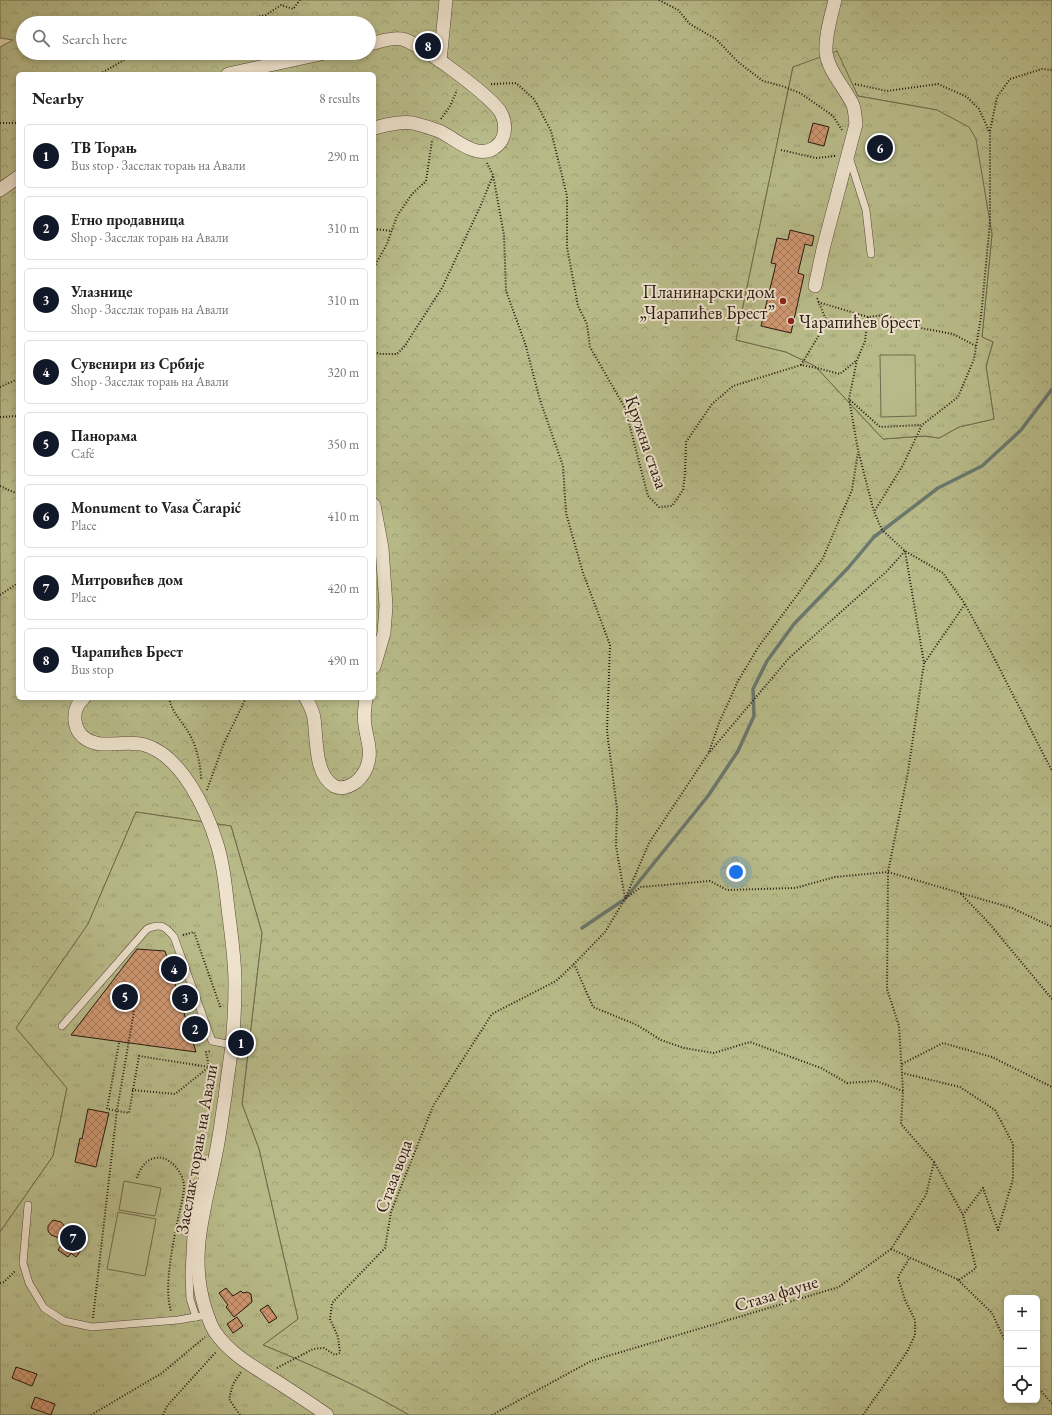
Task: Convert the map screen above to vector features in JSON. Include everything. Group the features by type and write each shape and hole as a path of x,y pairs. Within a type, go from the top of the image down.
{"street":[{"path":"440,61 446,0"},
{"path":"815,286 823,249 856,124 853,105 829,64 826,52 827,37 835,0"},
{"path":"376,43 402,39 440,61 456,72 498,108 501,113 504,130 503,139 500,144 488,151 481,152 439,131 412,123 397,123 376,128"},
{"path":"237,72 293,60"},
{"path":"0,190 16,178"},
{"path":"376,516 382,548 386,606 384,633 376,660"},
{"name":"Заселак торањ на Авали","path":"81,700 74,714 74,722 83,738 95,744 103,745 136,742 158,750 177,766 202,805 218,845 225,877 235,982 232,1045 217,1152 200,1224 198,1275 202,1296 202,1316 224,1344 247,1363 327,1415"},
{"path":"307,700 314,715 320,767 323,775 333,785 339,788 349,787 354,784 367,768 369,743 364,724 366,700"}],"lane":[{"path":"848,154 866,210 871,254"},
{"path":"62,1026 147,928 156,925 166,928 174,937 212,1041 232,1045"},
{"path":"28,1205 23,1263 30,1283 44,1308 64,1321 92,1327 178,1320 202,1316 190,1299 189,1274 191,1235 205,1163"}],"path":[{"path":"261,16 266,15 281,5 293,9 300,0"},
{"path":"659,0 678,10 690,24 716,39 738,62 763,81 800,93 833,116 844,134"},
{"path":"103,72 124,60"},
{"path":"874,512 903,465 922,425 958,397 974,359 981,316 990,222 990,133 996,97 1010,79 1042,69 1052,70"},
{"path":"376,264 388,244 397,216 412,194 426,181 434,130 450,106 457,91 456,72"},
{"path":"850,80 856,85 887,91 938,84 967,97 979,109 990,133"},
{"name":"Кружна стаза","path":"472,85 516,84 534,98 552,131 567,196 567,247 578,306 587,324 590,347 625,408 648,496 659,507 672,506 683,490 686,442 712,404 733,386 801,365"},
{"path":"0,123 16,123"},
{"path":"782,150 816,158 848,154"},
{"path":"376,353 397,354 404,347 442,288 480,207 493,175 504,235 506,291 525,343 540,400 563,466 566,513 583,573 610,645 607,730 617,809 616,846 625,899"},
{"path":"376,229 392,231"},
{"path":"857,360 840,374 801,365 827,322 818,302 868,317 884,315 915,327 952,334 976,346"},
{"path":"868,317 865,341 857,360 850,399 858,450 874,512 882,530 905,551 944,573 965,604 992,652 1052,771"},
{"path":"0,387 16,380"},
{"path":"850,399 880,427 922,425"},
{"path":"0,417 16,416"},
{"path":"708,754 719,723 738,681 759,646 823,558 852,490 858,450"},
{"path":"0,486 16,493"},
{"path":"903,1091 876,1081 848,1083 821,1068 750,1042 714,1053 684,1048 661,1040 637,1025 594,1007 574,964 605,932 625,899 649,843 708,754 789,658 887,572 905,551"},
{"path":"905,551 924,663 908,772 888,872 887,989 899,1026 903,1091 901,1124 934,1162 963,1215 976,1268 958,1280"},
{"path":"0,594 16,584"},
{"path":"924,663 965,604"},
{"path":"169,700 171,708 192,739 201,769 201,783"},
{"path":"202,805 224,743 245,700"},
{"path":"625,899 641,887 710,881 727,890 794,888 835,876 888,872 1012,908 1052,927"},
{"path":"961,893 988,922 1052,999"},
{"path":"174,937 194,932 222,1013"},
{"name":"Стаза вода","path":"264,1373 313,1349 324,1348 335,1356 340,1353 338,1337 330,1319 332,1303 385,1248 391,1212 433,1106 492,1014 556,982 574,964"},
{"path":"92,1327 117,1110 134,1011"},
{"path":"119,1043 107,1109 129,1113 139,1056 210,1067"},
{"path":"902,1064 943,1044 992,1057 1052,1087"},
{"path":"210,1067 206,1052 212,1050"},
{"path":"132,1090 175,1094 210,1067"},
{"path":"902,1073 960,1087 995,1110 1013,1144 1013,1179 998,1230 983,1188 963,1215"},
{"path":"137,1178 141,1169 147,1162 155,1158 165,1159 175,1165 182,1176 184,1187 174,1238 168,1286 170,1310 178,1320"},
{"name":"Стаза фауне","path":"492,1415 591,1361 839,1287 891,1250 926,1195 934,1162"},
{"path":"891,1250 958,1280 992,1313 1004,1339"},
{"path":"863,1415 907,1352 915,1335 915,1320 905,1300 898,1277 909,1259 958,1280"},
{"path":"0,1283 4,1282 23,1263"},
{"path":"90,1415 162,1373 213,1329"},
{"path":"163,1415 167,1406 224,1344"},
{"path":"240,1415 229,1399 233,1384 247,1363"},
{"path":"1040,1390 1052,1404"}],"green space":[{"path":"0,0 1052,0 1052,1415 409,1415 374,1395 337,1377 263,1345 298,1319 259,1149 242,1104 262,933 231,826 136,812 88,924 16,1028 67,1088 53,1156 0,1232 0,47 13,40 0,38","holes":["793,67 858,96 937,110 992,234 982,337 993,342 986,366 994,419 959,427 939,438 924,436 883,439 815,366 786,352 736,340"]},
{"path":"837,51 858,96 937,110 969,127 976,139 992,234 982,337 993,342 986,366 994,419 959,427 939,438 924,436 883,439 815,366 786,352 736,340 793,67"},
{"path":"880,355 915,355 916,416 881,417"},
{"path":"136,812 231,826 262,933 242,1104 259,1149 298,1319 263,1345 337,1377 374,1395 409,1415 0,1415 0,1232 53,1156 67,1088 16,1028 88,924"},
{"path":"124,1181 161,1188 155,1216 119,1210"},
{"path":"118,1212 156,1219 145,1276 107,1269"}],"building":[{"path":"813,123 829,127 824,146 808,142"},
{"name":"Планинарски дом „Чарапићев Брест”","path":"790,230 814,236 812,246 805,244 798,273 804,275 791,333 761,326 776,264 771,263 777,238 788,240"},
{"path":"137,949 165,951 196,1052 71,1035"},
{"path":"88,1109 109,1113 96,1167 75,1162 80,1138 82,1139"},
{"path":"53,1220 61,1222 71,1233 75,1226 86,1234 81,1240 86,1243 76,1257 71,1253 68,1257 58,1250 65,1240 51,1235 48,1231 48,1226"},
{"path":"226,1288 233,1296 241,1291 243,1293 247,1292 251,1294 252,1302 234,1317 226,1307 228,1305 219,1293"},
{"path":"268,1305 277,1318 269,1323 260,1310"},
{"path":"237,1317 243,1326 233,1333 227,1324"},
{"path":"16,1367 37,1374 32,1386 12,1378"},
{"path":"35,1397 55,1404 51,1415 31,1408"}],"waterway":[{"path":"582,928 625,899 708,796 738,751 754,716 753,689 767,661 794,624 848,568 874,537 938,488 982,466 1021,430 1052,389"}],"place":[{"name":"Чарапићев Брест","path":"428,46"},
{"name":"Monument to Vasa Čarapić","path":"880,148"},
{"name":"Планинарски дом „Чарапићев Брест”","path":"783,301"},
{"name":"Чарапићев брест","path":"791,321"},
{"name":"Сувенири из Србије","path":"174,969"},
{"name":"Панорама","path":"125,997"},
{"name":"Улазнице","path":"185,998"},
{"name":"Етно продавница","path":"195,1029"},
{"name":"ТВ Торањ","path":"241,1043"},
{"name":"Митровићев дом","path":"73,1238"}]}
